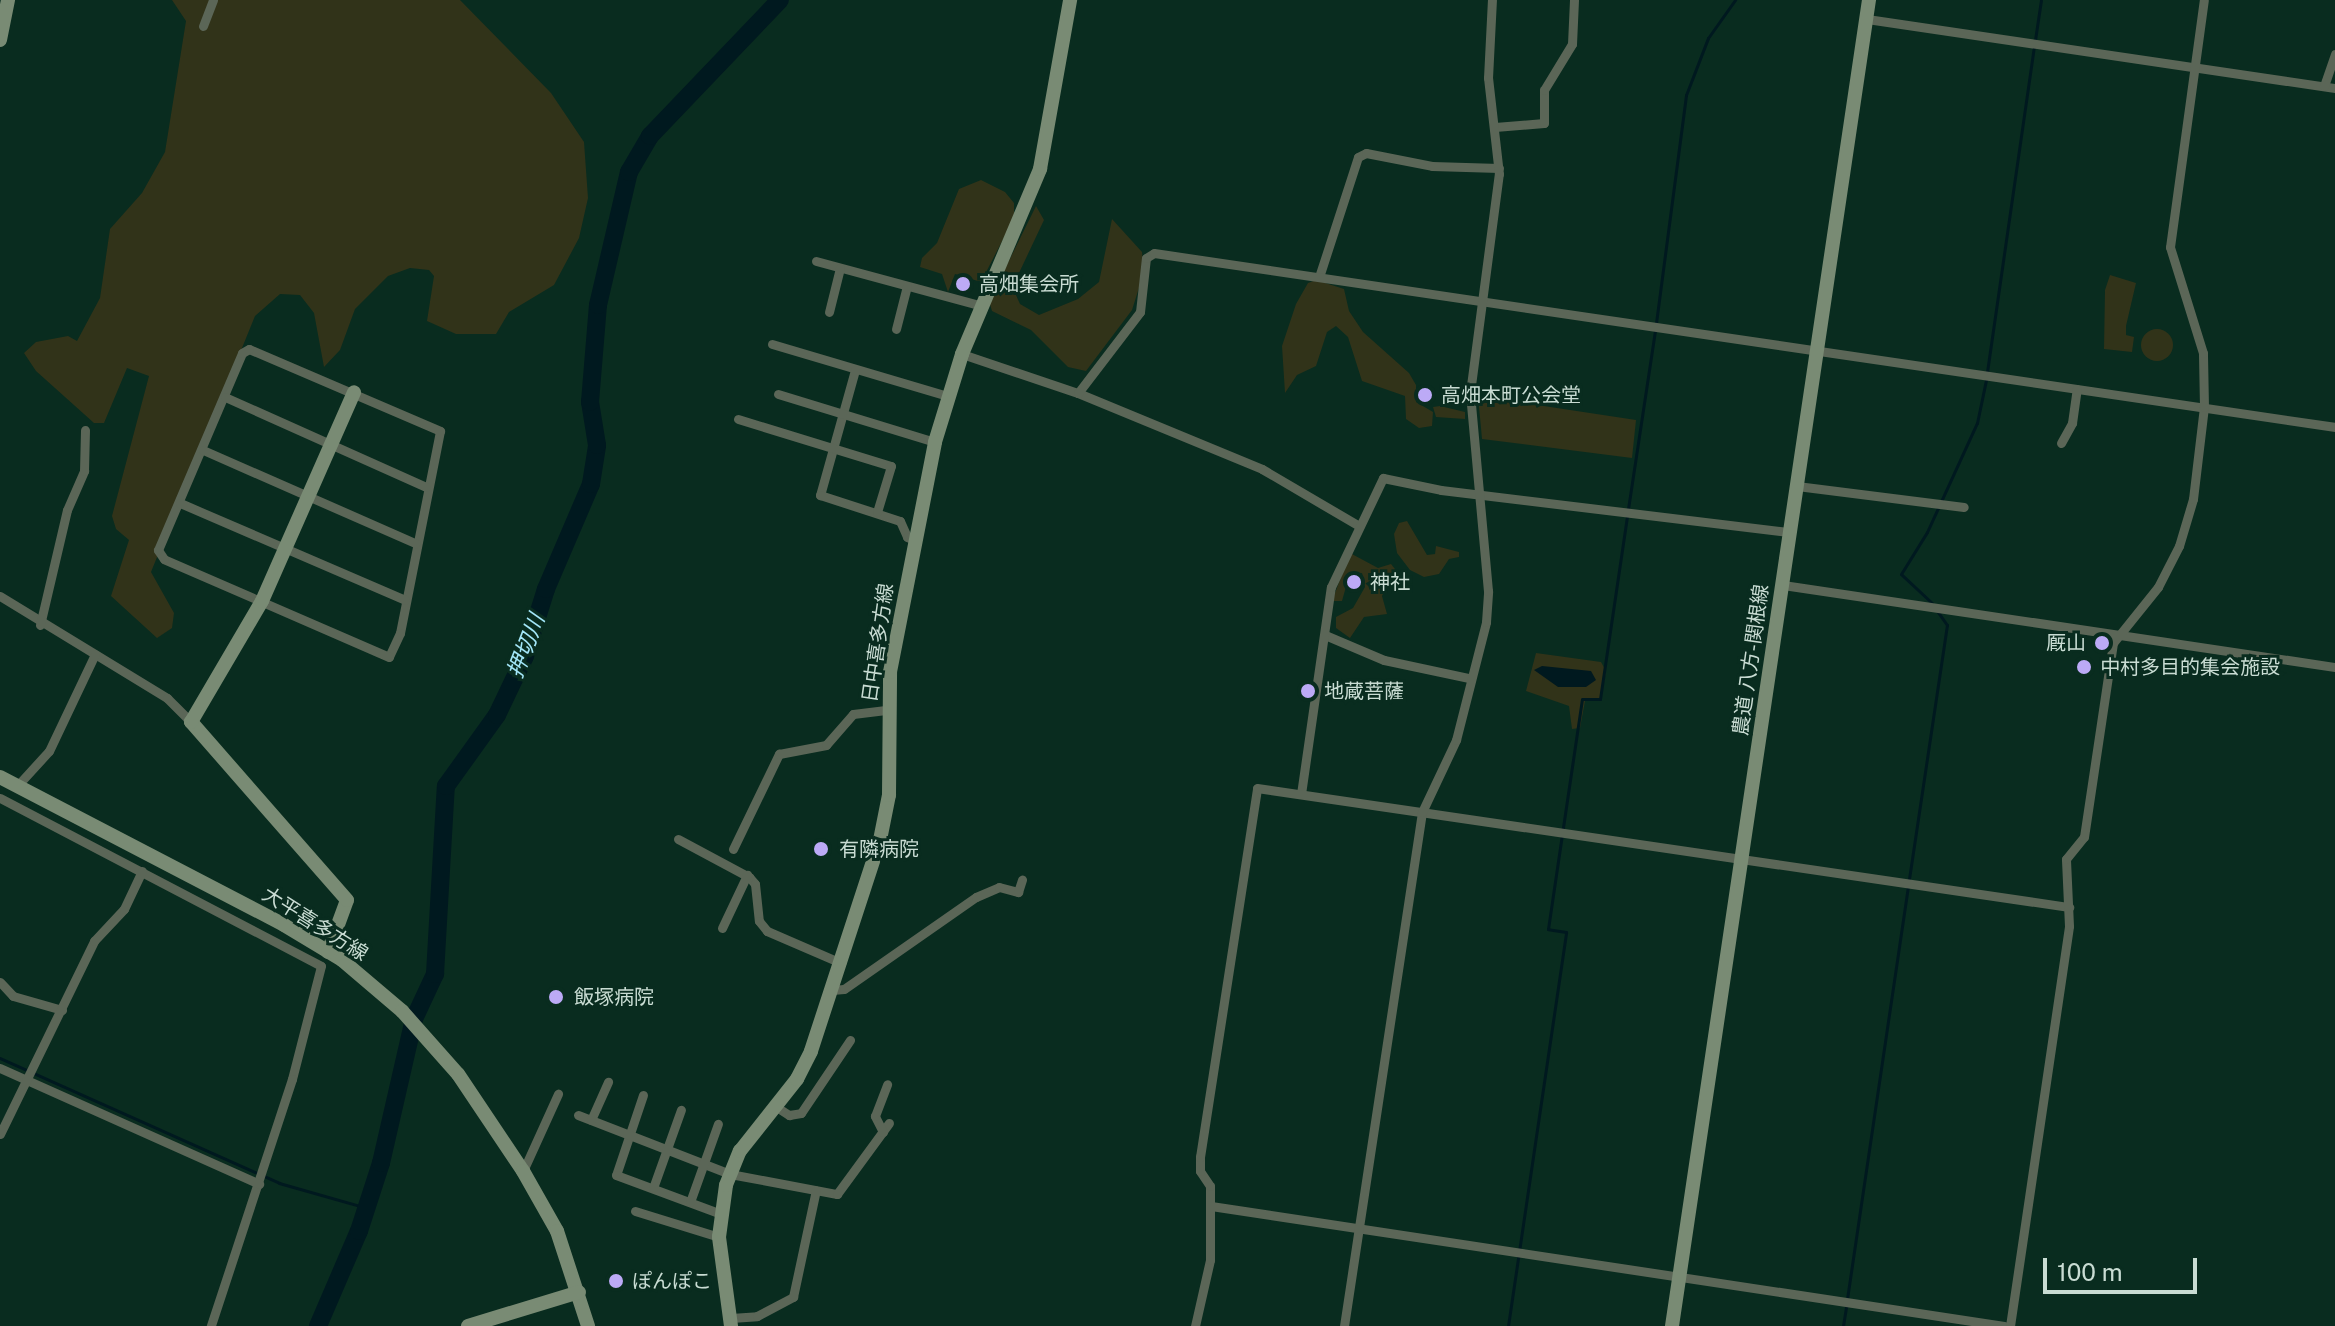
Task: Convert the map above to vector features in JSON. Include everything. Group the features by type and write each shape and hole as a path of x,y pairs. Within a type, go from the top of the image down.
{"main road":[{"path":"0,40 8,0"},
{"name":"日中喜多方線","path":"731,1322 719,1237 719,1213 740,1151 806,1060 841,963 885,822 888,710 915,540 935,442 962,354 1030,199 1046,148 1070,0"},
{"name":"農道 八方-関根線","path":"1672,1326 1869,0"},
{"path":"328,952 347,900 191,722 262,601 354,392"},
{"name":"大平喜多方線","path":"0,777 243,902 342,960 402,1011 458,1074 523,1171 557,1231 588,1326"},
{"path":"468,1326 579,1292"}],"street":[{"path":"203,26 213,0"},
{"path":"1344,1326 1422,812 1456,740 1469,678 1486,622 1488,591 1470,393 1499,168 1488,78 1492,0"},
{"path":"1495,127 1544,123 1544,90 1572,44 1574,0"},
{"path":"2010,1326 2069,907 2066,859 2084,837 2118,634 2136,619 2179,546 2193,499 2204,407 2203,353 2170,247 2204,0"},
{"path":"1867,19 2330,87 2335,54"},
{"path":"1319,277 1358,157 1366,153 1423,165 1499,168"},
{"path":"1078,393 1140,312 1146,258 1154,253 2335,427"},
{"path":"816,261 983,306"},
{"path":"829,312 840,268"},
{"path":"896,329 907,286"},
{"path":"772,344 948,396"},
{"path":"249,349 354,392 440,431 426,487 395,652 389,657 164,559 158,550 249,349"},
{"path":"962,354 1078,393 1262,469 1359,526"},
{"path":"855,370 820,495 900,521 907,537 915,540"},
{"path":"2061,443 2072,423 2077,389"},
{"path":"778,394 842,417 935,442"},
{"path":"225,397 426,487"},
{"path":"738,419 891,466 877,512"},
{"path":"40,625 67,510 84,471 85,430"},
{"path":"203,450 415,543"},
{"path":"1301,794 1331,587 1359,526 1387,477 1441,490 1790,532"},
{"path":"1797,486 1964,507"},
{"path":"180,503 405,600"},
{"path":"1783,585 1961,615 2041,620 2335,667"},
{"path":"0,596 40,625 167,698 191,722"},
{"path":"1325,635 1384,660 1469,678"},
{"path":"17,786 49,751 95,654"},
{"path":"733,849 779,754 826,745 853,714 888,710"},
{"path":"1195,1326 1209,1270 1211,1206 1200,1157 1257,788 2069,907"},
{"path":"0,798 321,966 259,1184 211,1326"},
{"path":"678,839 747,875 755,884 762,927 841,963"},
{"path":"0,1134 94,941 124,909 142,871"},
{"path":"722,928 747,875"},
{"path":"832,990 844,989 976,897 999,887 1018,892 1022,880"},
{"path":"0,982 13,996 62,1010"},
{"path":"775,1106 789,1115 801,1113 850,1040"},
{"path":"0,1068 259,1184"},
{"path":"591,1120 608,1082"},
{"path":"578,1115 730,1174 840,1194 886,1128 875,1116 887,1084"},
{"path":"523,1171 558,1094"},
{"path":"643,1095 615,1171 719,1213"},
{"path":"653,1188 681,1110"},
{"path":"690,1202 718,1124"},
{"path":"731,1322 757,1316 793,1297 816,1190"},
{"path":"1211,1206 2004,1326"},
{"path":"635,1211 719,1237"}],"green space":[{"path":"172,0 460,0 551,93 584,142 588,198 579,238 554,285 509,312 496,334 456,334 427,321 434,276 429,270 410,268 388,276 355,309 340,350 324,367 314,313 300,295 280,294 255,316 151,572 174,613 172,628 157,638 111,596 129,540 116,529 112,516 149,376 127,368 104,423 94,423 36,371 24,353 36,342 68,336 77,341 100,298 110,229 142,193 165,152 186,21"},
{"path":"981,180 1005,192 1014,203 1014,218 981,282 955,274 948,292 942,274 920,267 922,258 937,243 959,189"},
{"path":"1036,206 1044,220 1019,273 1015,293 1020,304 1039,315 1078,299 1099,282 1112,219 1142,252 1144,272 1132,310 1086,371 1068,367 1031,330 992,311 989,301"},
{"path":"2110,275 2136,283 2126,326 2126,335 2134,337 2132,352 2104,349 2105,290"},
{"path":"1316,280 1344,289 1349,311 1363,332 1409,373 1416,385 1416,402 1433,412 1432,426 1419,428 1406,419 1405,396 1362,381 1348,337 1336,326 1327,332 1316,366 1297,375 1285,393 1282,346 1296,304 1308,283"},
{"path":"2157,329 2168,334 2173,345 2168,356 2157,361 2146,356 2141,345 2146,334"},
{"path":"1478,396 1636,420 1632,458 1482,439"},
{"path":"1433,407 1465,412 1465,419 1436,417"},
{"path":"1407,521 1427,555 1435,554 1436,546 1459,552 1459,557 1449,559 1439,574 1424,577 1410,570 1397,553 1394,534 1399,523"},
{"path":"1350,553 1378,568 1391,564 1395,569 1382,596 1387,614 1364,617 1350,638 1336,628 1336,617 1353,608 1365,587 1362,573 1349,576 1342,601 1332,601"},
{"path":"1536,653 1601,662 1606,671 1601,700 1585,701 1580,728 1572,729 1569,706 1526,691"}],"water":[{"path":"1542,666 1591,671 1596,680 1586,687 1558,687 1534,670"}],"waterway":[{"name":"押切川","path":"318,1326 359,1231 381,1163 414,1019 435,974 446,786 497,715 525,656 546,589 591,484 597,445 590,402 598,305 629,172 650,136 780,0"},
{"path":"1656,323 1686,95 1708,38 1735,0"},
{"path":"2035,40 2041,0"},
{"path":"1987,372 2034,47"},
{"path":"1628,509 1655,330"},
{"path":"1932,603 1901,574 1927,532 1977,423 1986,380"},
{"path":"1508,1326 1566,932 1548,929 1582,699 1600,699 1627,516"},
{"path":"1909,879 1947,625 1936,609"},
{"path":"1847,1299 1908,887"},
{"path":"0,1058 279,1183 367,1208"},
{"path":"1843,1326 1846,1306"}],"place":[{"name":"高畑集会所","path":"963,284"},
{"name":"高畑本町公会堂","path":"1425,395"},
{"name":"神社","path":"1354,582"},
{"name":"厩山","path":"2102,643"},
{"name":"中村多目的集会施設","path":"2084,667"},
{"name":"地蔵菩薩","path":"1308,691"},
{"name":"有隣病院","path":"821,849"},
{"name":"飯塚病院","path":"556,997"},
{"name":"ぽんぽこ","path":"616,1281"}]}
